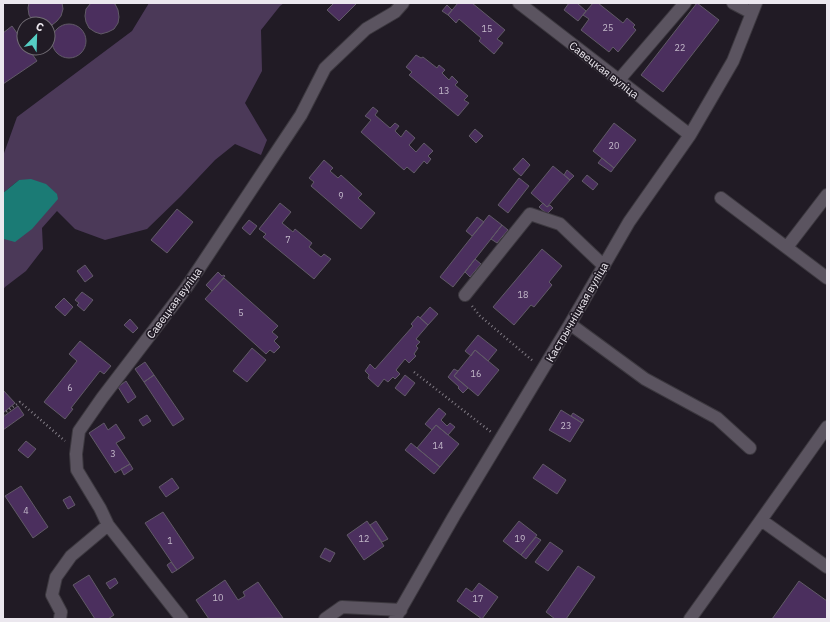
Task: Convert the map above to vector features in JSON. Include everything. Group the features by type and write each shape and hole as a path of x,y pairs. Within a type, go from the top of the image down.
{"street":[{"name":"Савецкая вуліца","path":"182,619 108,525 100,508 77,470 76,451 79,431 102,398 186,288 301,116 325,68 366,29 395,12 404,3"},
{"name":"Савецкая вуліца","path":"519,3 690,136"},
{"path":"618,81 685,3"},
{"path":"733,3 754,8"},
{"name":"Кастрычніцкая вуліца","path":"398,614 454,516 501,440 629,222 690,136 733,61 754,8"},
{"path":"787,248 827,195"},
{"path":"721,198 827,278"},
{"path":"465,295 530,214 560,224 604,266"},
{"path":"570,324 645,379 717,418 750,448"},
{"path":"690,619 827,427"},
{"path":"761,520 827,567"},
{"path":"60,619 61,612 52,595 56,577 71,556 108,525"},
{"path":"325,619 342,607 398,614"}],"path":[{"path":"465,295 480,316 543,369"},
{"path":"414,372 501,440"},
{"path":"3,414 20,402 76,451"}],"shaded area":[{"path":"149,3 284,3 261,30 262,71 245,103 267,140 261,155 235,144 215,160 147,229 105,240 75,229 57,211 42,228 43,249 26,271 3,290 3,239 19,180 3,193 3,156 17,117 132,31"},
{"path":"31,179 46,184 57,194 58,199 32,229 15,242 4,239 3,193 19,180"}],"building":[{"path":"29,3 62,3 63,9 61,16 56,22 56,16 30,16 28,8"},
{"path":"91,3 115,4 119,17 118,23 114,29 101,34 89,28 85,16 86,9"},
{"path":"334,3 357,3 339,21 327,10"},
{"path":"458,3 472,3 505,30 497,39 503,43 494,54 479,41 481,38 459,19 456,23 448,15"},
{"path":"569,3 577,3 586,11 578,21 564,10"},
{"path":"593,3 598,3 623,23 627,18 635,25 633,27 636,30 618,52 613,47 609,52 581,30 589,19 583,15"},
{"path":"697,3 719,20 663,92 641,75"},
{"path":"447,5 452,10 448,15 442,11"},
{"path":"62,25 76,25 83,31 86,38 85,48 76,57 62,57 56,52 56,30"},
{"path":"12,26 16,32 16,56 34,56 37,61 3,84 3,33"},
{"path":"416,55 421,58 423,57 437,68 439,65 445,70 442,73 449,80 452,76 458,82 455,85 468,96 464,100 469,103 458,116 409,75 412,72 406,67"},
{"path":"373,107 378,111 375,115 390,128 395,123 399,126 395,131 401,137 406,130 415,138 409,145 416,152 424,143 433,151 428,156 431,159 427,164 424,161 414,173 407,167 404,170 361,132 371,120 365,116"},
{"path":"614,123 636,140 614,168 593,151"},
{"path":"475,129 483,136 476,143 469,136"},
{"path":"523,158 530,165 521,176 513,169"},
{"path":"602,158 614,168 611,172 598,163"},
{"path":"324,160 333,168 330,171 338,178 341,175 362,194 358,198 375,213 361,229 311,186 314,182 309,178"},
{"path":"553,166 570,180 547,207 531,193"},
{"path":"567,170 574,176 570,180 564,175"},
{"path":"587,175 598,184 593,190 582,181"},
{"path":"519,178 529,186 508,213 498,205"},
{"path":"280,203 291,212 282,223 293,232 295,229 312,243 309,247 321,257 324,254 331,259 314,279 263,237 266,234 259,229"},
{"path":"543,203 547,207 550,205 553,208 547,214 539,207"},
{"path":"177,209 193,222 167,253 151,240"},
{"path":"489,215 502,225 453,287 440,277"},
{"path":"477,217 484,222 472,236 466,231"},
{"path":"249,220 257,226 250,235 242,228"},
{"path":"502,225 508,230 497,243 491,239"},
{"path":"542,249 562,266 549,282 552,285 534,307 531,305 514,325 493,307"},
{"path":"475,259 481,264 470,277 465,272"},
{"path":"85,265 93,276 85,282 77,271"},
{"path":"218,272 222,276 225,276 212,291 206,285"},
{"path":"224,278 278,326 272,332 278,337 274,341 280,347 274,353 270,350 266,354 205,299"},
{"path":"82,292 93,300 84,311 77,305 79,303 75,300"},
{"path":"64,298 73,307 65,316 55,307"},
{"path":"430,307 438,314 428,325 420,318"},
{"path":"418,316 428,325 416,339 420,342 416,346 418,348 414,354 416,356 409,363 405,359 396,370 400,374 395,379 393,377 388,382 384,379 378,387 368,378 369,375 365,371 370,364 375,369 413,326 411,324"},
{"path":"130,319 138,328 133,333 124,325"},
{"path":"478,335 497,350 488,361 475,350 471,356 465,351"},
{"path":"80,341 111,366 104,374 100,371 71,408 73,409 65,419 44,402 77,361 69,354"},
{"path":"252,348 266,360 247,382 233,371"},
{"path":"475,350 499,370 478,396 454,376"},
{"path":"145,362 154,375 144,382 135,369"},
{"path":"454,369 458,371 454,376 468,388 463,393 448,377"},
{"path":"154,375 184,419 173,426 144,382"},
{"path":"405,375 415,383 405,396 395,388"},
{"path":"126,381 136,397 128,403 118,387"},
{"path":"3,390 15,403 3,413"},
{"path":"18,406 24,415 3,430 3,417"},
{"path":"439,408 446,414 441,420 447,426 450,423 455,427 448,435 436,425 432,430 425,424"},
{"path":"561,410 582,423 570,442 549,430"},
{"path":"573,413 584,420 582,423 571,416"},
{"path":"147,415 151,421 143,426 139,420"},
{"path":"104,423 108,430 116,424 125,438 116,443 130,464 115,473 89,433"},
{"path":"436,425 459,444 440,467 417,448"},
{"path":"26,441 36,449 28,458 18,450"},
{"path":"411,443 440,467 434,474 405,450"},
{"path":"130,464 133,469 124,475 121,469"},
{"path":"543,464 566,480 557,494 533,478"},
{"path":"172,478 179,488 166,497 159,487"},
{"path":"21,486 48,527 33,538 5,496"},
{"path":"70,496 75,505 68,509 63,500"},
{"path":"163,512 194,558 177,570 145,523"},
{"path":"367,521 384,546 364,560 347,535"},
{"path":"376,521 388,539 382,542 370,525"},
{"path":"519,521 537,535 521,555 503,541"},
{"path":"536,537 541,540 526,559 521,555"},
{"path":"550,542 563,551 548,571 535,562"},
{"path":"325,548 335,553 330,562 320,557"},
{"path":"171,562 177,570 172,573 167,565"},
{"path":"578,566 595,577 566,619 555,619 546,612"},
{"path":"89,575 114,615 108,619 95,619 73,585"},
{"path":"115,578 118,583 110,589 106,583"},
{"path":"225,580 238,600 245,596 243,592 258,582 283,618 209,619 196,600"},
{"path":"799,581 827,601 827,619 772,619"},
{"path":"479,583 498,597 482,619 457,601 466,588 472,592"}]}
